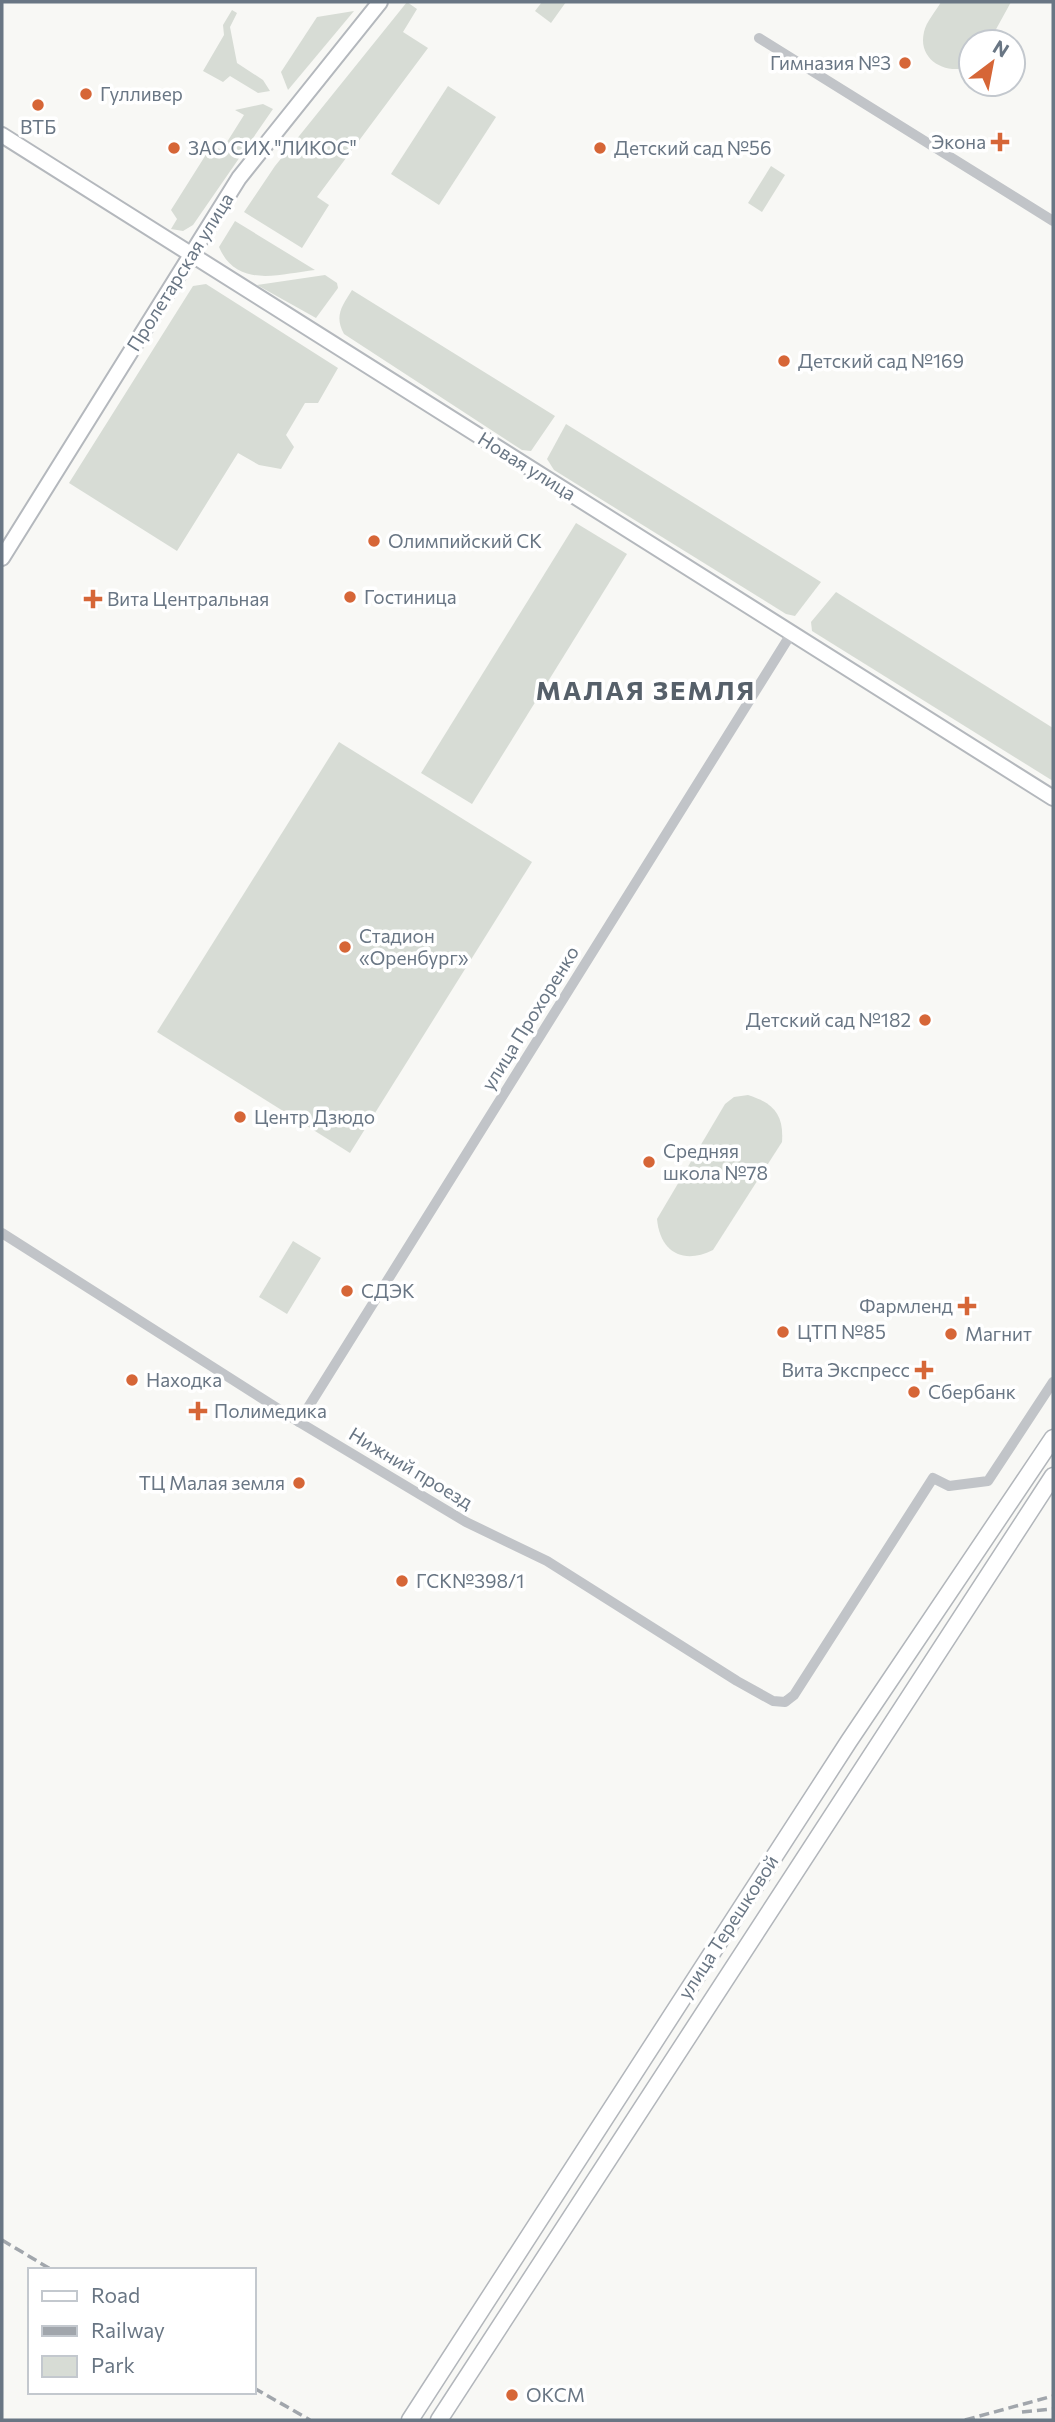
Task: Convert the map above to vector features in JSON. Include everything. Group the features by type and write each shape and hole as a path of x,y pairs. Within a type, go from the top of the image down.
{"main road":[{"name":"Пролетарская улица","path":"2,558 239,178 380,2"},
{"name":"Новая улица","path":"2,135 1053,798"},
{"name":"улица Терешковой","path":"410,2420 769,1864 1053,1438"},
{"name":"улица Терешковой","path":"439,2420 1053,1476"}],"street":[{"path":"759,38 1053,222"},
{"name":"улица Прохоренко","path":"299,1422 791,634"},
{"name":"Нижний проезд","path":"2,1233 299,1422 466,1522 547,1561 773,1701 785,1702 794,1695 933,1478 949,1486 988,1481 1053,1382"}],"green space":[{"path":"407,2 417,9 403,32 428,48 317,197 329,205 302,248 244,212 275,166"},
{"path":"542,2 566,2 551,23 535,11"},
{"path":"941,2 1011,2 997,28 957,28 957,69 936,64 925,51 924,32"},
{"path":"232,10 237,13 230,27 237,63 263,80 270,91 258,93 230,76 223,82 203,71 224,35 223,25"},
{"path":"354,11 288,90 281,72 317,17"},
{"path":"448,86 496,117 439,205 391,174"},
{"path":"263,104 273,109 193,225 183,231 171,229 177,219 171,210 212,145 222,150 244,115 235,110"},
{"path":"771,166 785,175 762,212 748,203"},
{"path":"235,221 315,270 260,276 237,269 219,247"},
{"path":"325,275 337,283 338,288 316,318 257,285"},
{"path":"206,284 338,368 318,403 305,403 286,435 294,447 281,469 259,465 238,453 177,551 69,483 193,286"},
{"path":"352,290 555,416 531,451 522,450 344,334 340,316 342,306"},
{"path":"566,424 821,582 795,616 786,614 554,470 547,459"},
{"path":"576,523 627,554 472,804 421,773"},
{"path":"836,592 1053,728 1053,781 812,631 811,622"},
{"name":"Стадион «Оренбург»","path":"339,742 532,862 350,1153 157,1032"},
{"path":"748,1095 764,1102 775,1111 781,1124 782,1142 713,1250 692,1256 675,1252 663,1240 657,1219 725,1104 734,1097"},
{"path":"293,1241 321,1258 287,1314 259,1297"}],"railway":[{"path":"2,2240 49,2268"},
{"path":"256,2389 310,2420"},
{"path":"965,2420 1053,2396"},
{"path":"1022,2412 1053,2409"}],"place":[{"name":"Гимназия №3","path":"905,63"},
{"name":"Гулливер","path":"86,94"},
{"name":"ВТБ","path":"38,105"},
{"name":"Экона","path":"1000,142"},
{"name":"ЗАО СИХ \"ЛИКОС\"","path":"174,148"},
{"name":"Детский сад №56","path":"600,148"},
{"name":"Детский сад №169","path":"784,361"},
{"name":"Олимпийский СК","path":"374,541"},
{"name":"Гостиница","path":"350,597"},
{"name":"Вита Центральная","path":"93,599"},
{"name":"Стадион «Оренбург»","path":"345,947"},
{"name":"Детский сад №182","path":"925,1020"},
{"name":"Центр Дзюдо","path":"240,1117"},
{"name":"Средняя школа №78","path":"649,1162"},
{"name":"СДЭК","path":"347,1291"},
{"name":"Фармленд","path":"967,1306"},
{"name":"ЦТП №85","path":"783,1332"},
{"name":"Магнит","path":"951,1334"},
{"name":"Вита Экспресс","path":"924,1370"},
{"name":"Находка","path":"132,1380"},
{"name":"Сбербанк","path":"914,1392"},
{"name":"Полимедика","path":"198,1411"},
{"name":"ТЦ Малая земля","path":"299,1483"},
{"name":"ГСК№398/1","path":"402,1581"},
{"name":"ОКСМ","path":"512,2395"}],"district":[{"name":"МАЛАЯ ЗЕМЛЯ","path":"646,691"}]}
